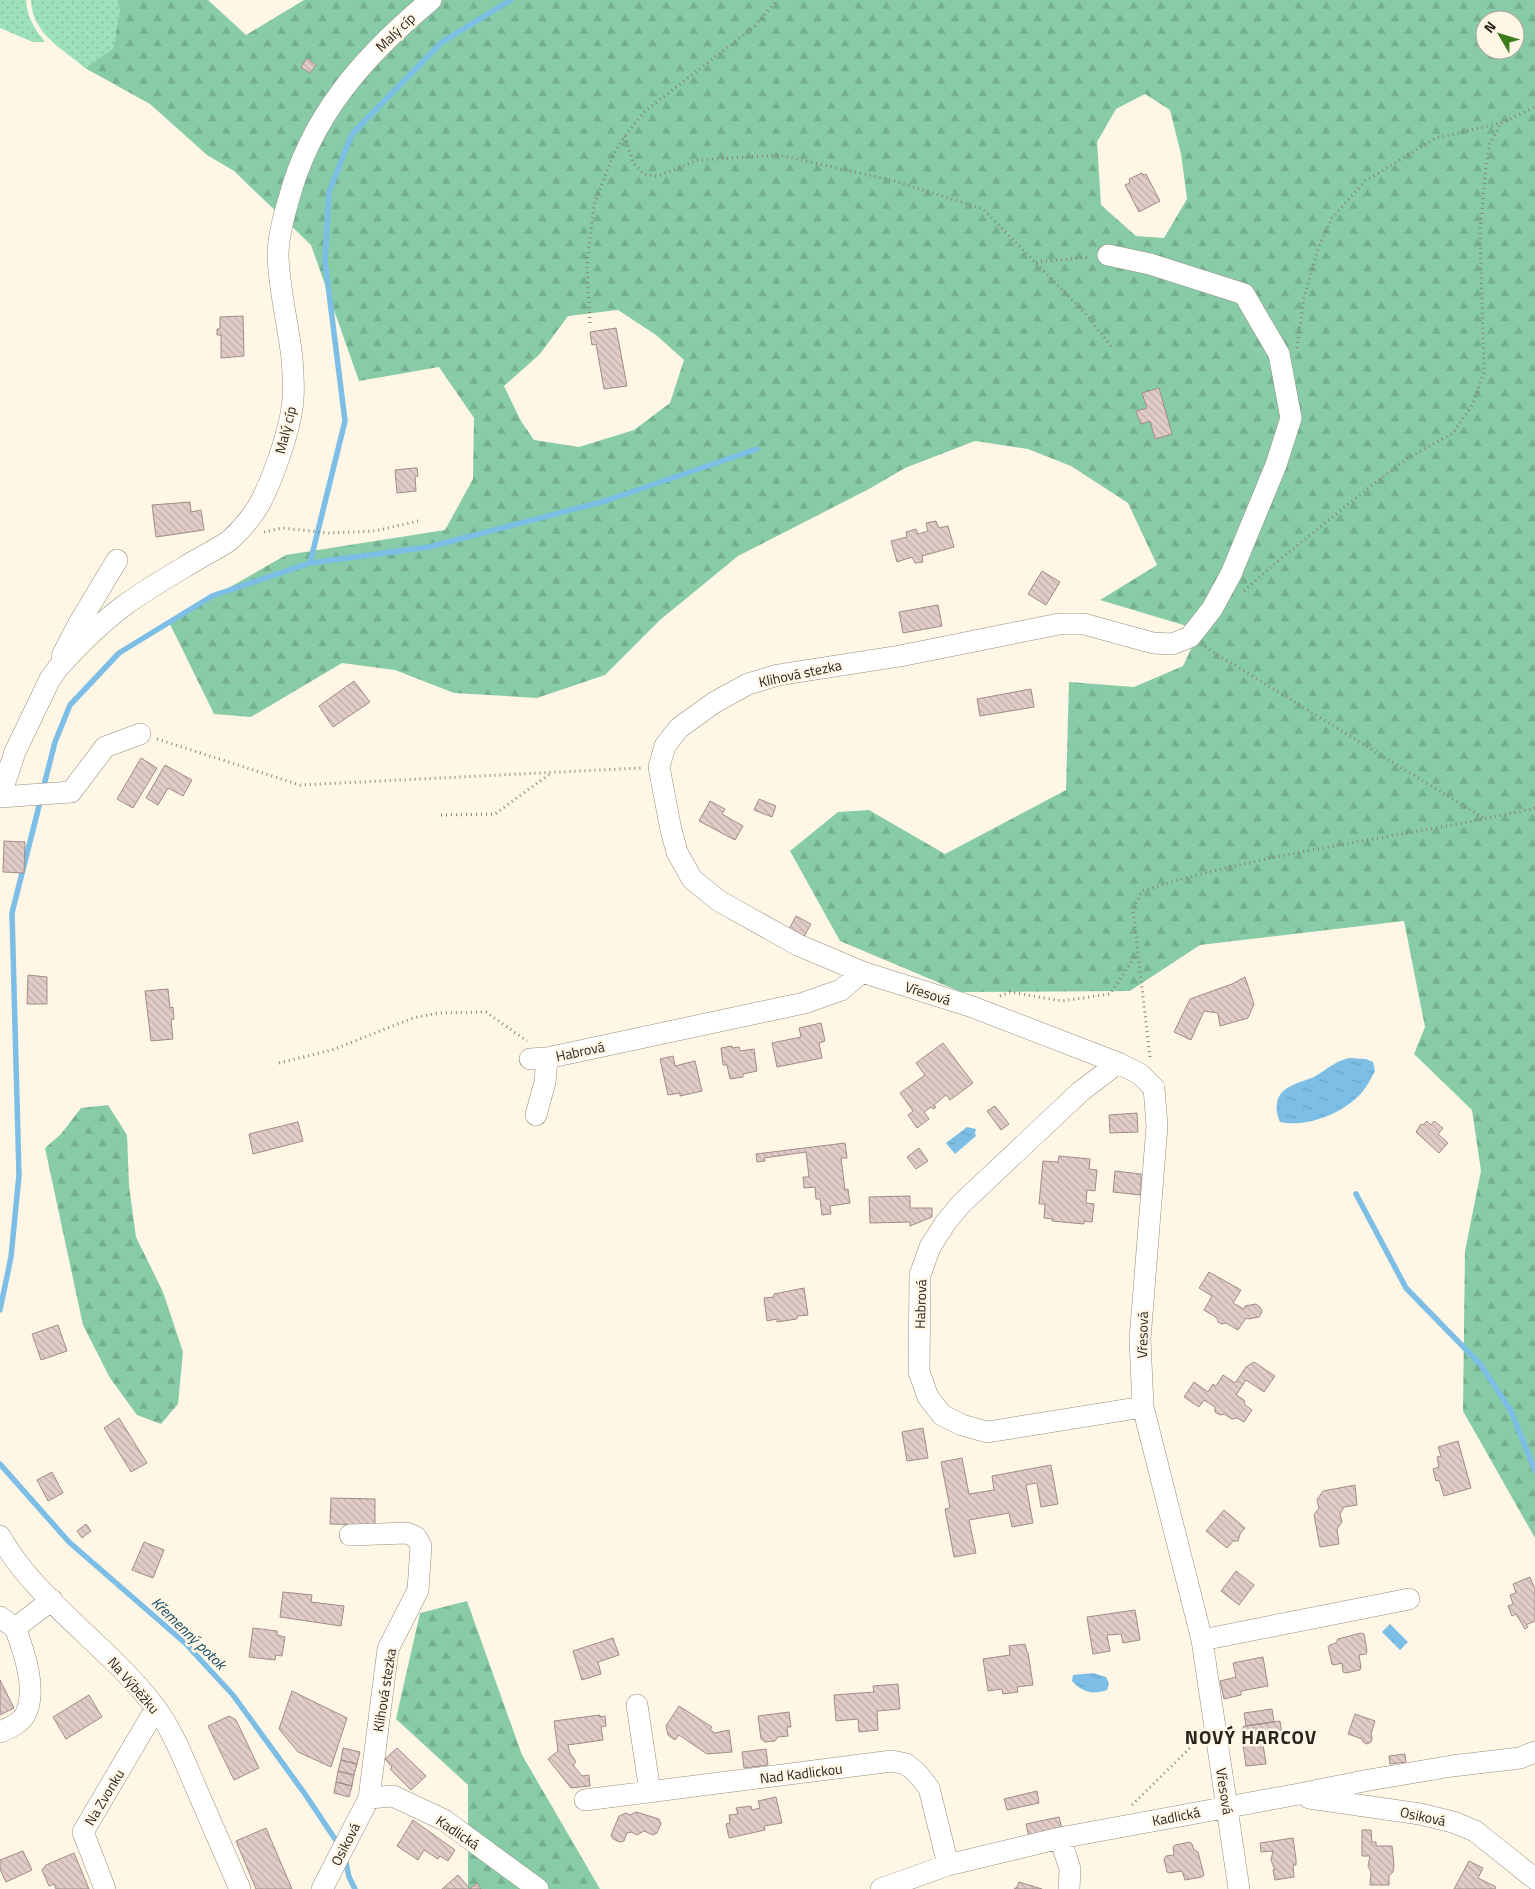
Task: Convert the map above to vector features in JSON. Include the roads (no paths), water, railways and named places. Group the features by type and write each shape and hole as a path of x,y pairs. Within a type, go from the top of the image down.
{"street":[{"name":"Malý cíp","path":"0,797 15,752 50,679 69,656 123,606 229,540 245,526 259,504 278,460 291,416 293,397 292,357 280,285 278,253 285,213 303,153 330,106 349,80 375,51 430,0"},
{"name":"Klihová stezka","path":"862,972 798,945 719,901 692,879 677,852 671,830 659,767 665,746 679,728 715,702 748,684 778,676 958,645 1059,624 1084,624 1153,642 1172,644 1190,637 1212,609 1231,574 1276,464 1291,418 1279,354 1244,294 1150,264 1108,255"},
{"path":"50,679 78,625 117,560"},
{"path":"0,797 71,792 105,747 140,734"},
{"name":"Vřesová","path":"862,972 970,1006 1118,1063 1140,1074 1154,1088 1157,1126 1140,1339 1143,1407 1202,1640 1239,1889"},
{"name":"Habrová","path":"536,1115 545,1082 538,1059 804,1003 841,990 862,972"},
{"name":"Habrová","path":"1118,1063 1080,1092 961,1204 935,1238 920,1275 919,1372 928,1397 942,1415 962,1425 987,1432 1143,1407"},
{"name":"Klihová stezka","path":"350,1535 407,1533 416,1537 420,1546 418,1590 388,1649 369,1798"},
{"name":"Na Výběžku","path":"0,1536 11,1555 52,1600 130,1677 156,1708 183,1757 240,1889"},
{"path":"1202,1640 1409,1599"},
{"path":"0,1732 16,1724 25,1715 31,1695 25,1654 8,1622 52,1600"},
{"path":"637,1705 650,1792"},
{"name":"Na Zvonku","path":"105,1889 82,1832 156,1708"},
{"name":"Kadlická","path":"881,1889 948,1865 1060,1838 1388,1776 1520,1758 1535,1752"},
{"name":"Nad Kadlickou","path":"585,1800 892,1761 906,1764 917,1773 929,1788 948,1865"},
{"name":"Osiková","path":"1294,1795 1420,1814 1453,1822 1475,1831 1535,1879"},
{"name":"Kadlická","path":"369,1798 393,1796 444,1820 538,1889"},
{"name":"Osiková","path":"322,1889 369,1798"},
{"path":"1060,1838 1070,1869 1069,1889"}],"water":[{"path":"1349,1058 1366,1059 1373,1062 1375,1071 1365,1089 1355,1099 1336,1112 1313,1121 1302,1123 1280,1122 1277,1106 1282,1092"},
{"path":"967,1127 976,1129 976,1136 955,1154 946,1143"},
{"path":"1390,1624 1408,1642 1400,1650 1382,1632"},
{"path":"1093,1673 1106,1677 1109,1683 1107,1690 1092,1692 1084,1690 1072,1681 1073,1675"}],"waterway":[{"path":"310,563 345,421 325,261 329,192 352,134 442,42 511,0"},
{"path":"43,789 55,742 70,705 119,653 212,596 310,563 429,547 605,501 757,449"},
{"path":"0,1310 11,1257 19,1175 12,913 41,798"},
{"path":"1356,1194 1406,1288 1481,1365 1511,1411 1535,1471"},
{"name":"Křemenný potok","path":"0,1464 69,1542 185,1643 233,1695 305,1794 337,1842"},
{"name":"Křemenný potok","path":"345,1858 349,1877 355,1889"}],"district":[{"name":"NOVÝ HARCOV","path":"1251,1736"}]}
